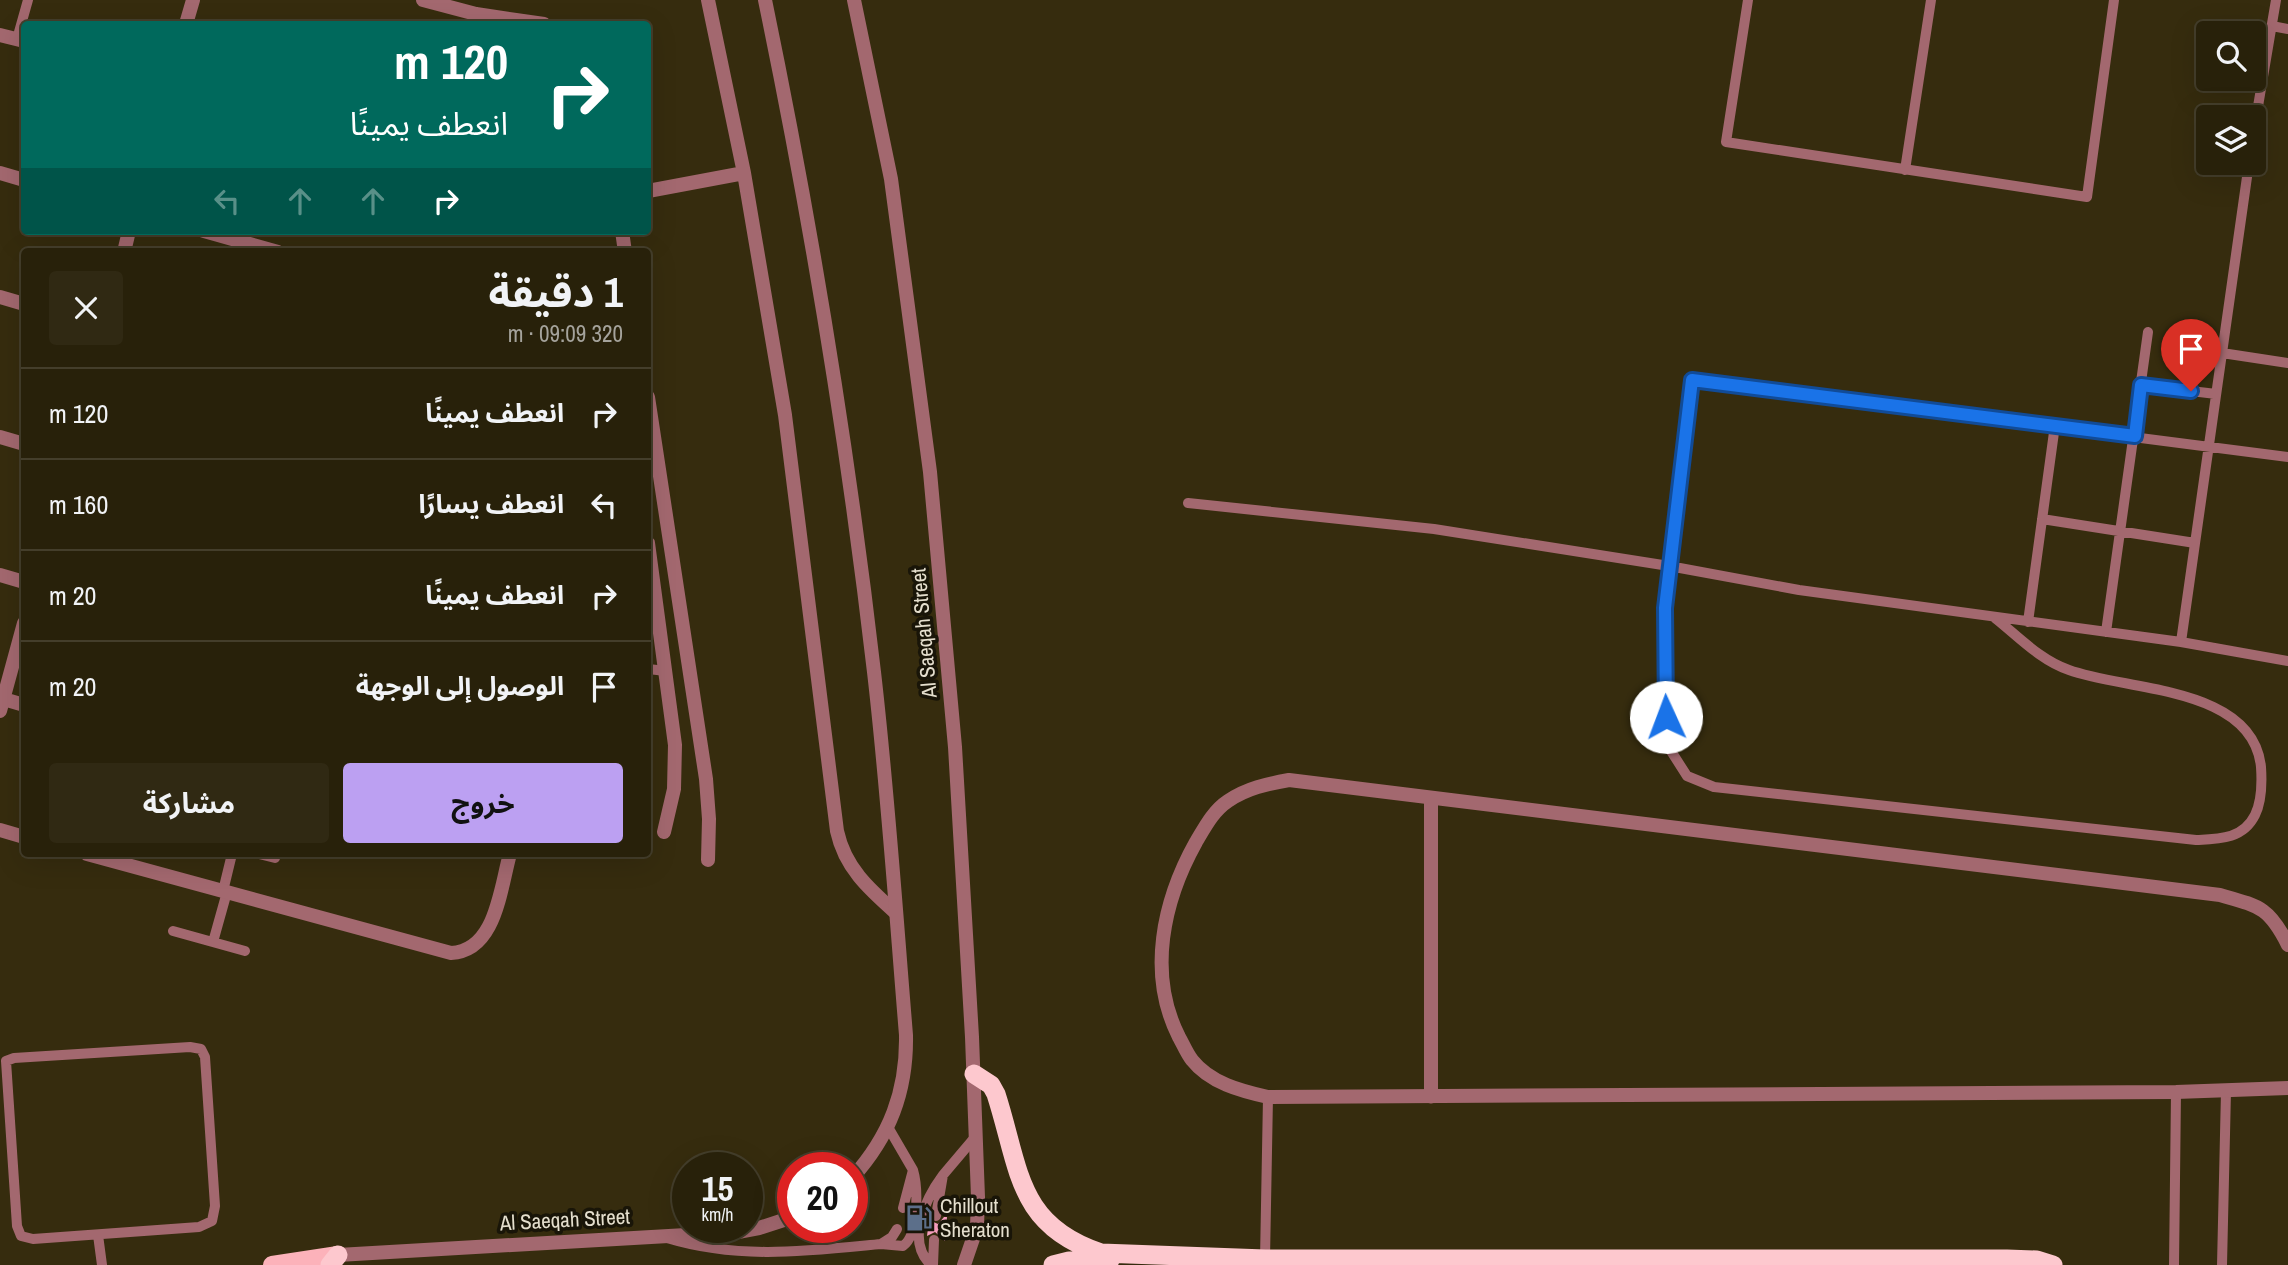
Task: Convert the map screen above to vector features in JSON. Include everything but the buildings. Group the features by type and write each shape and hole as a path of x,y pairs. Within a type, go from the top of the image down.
{"highway":[{"path":"974,1074 983,1078 996,1094 1023,1186 1032,1205 1045,1222 1061,1236 1079,1246 1101,1253 1125,1256 1265,1259 2007,1259 2053,1265"},
{"path":"1053,1265 1125,1256"}],"main road":[{"path":"272,1265 334,1260"}],"street":[{"path":"187,21 192,0"},
{"path":"423,0 476,14 524,21"},
{"path":"708,0 744,173 785,415 840,846 850,867 867,887 896,913"},
{"path":"765,0 816,271 846,458 875,675 906,1054 901,1091 888,1127 868,1158"},
{"name":"Al Saeqah Street","path":"854,0 891,178 930,472 955,747 974,1074 978,1220 974,1242 964,1265"},
{"path":"0,35 21,40"},
{"path":"0,173 21,179"},
{"path":"651,190 744,173"},
{"path":"218,235 264,248"},
{"path":"0,297 21,303"},
{"path":"651,417 706,779 708,860"},
{"path":"0,437 21,443"},
{"path":"0,575 21,581"},
{"path":"651,582 666,671 676,767 664,832"},
{"path":"21,633 1,703 21,705"},
{"path":"2288,945 2277,923 2257,905 2220,895 1289,780 1255,786 1227,801 1210,817 1188,858 1170,903 1163,935 1161,976 1169,1016 1192,1061 1215,1079 1239,1091 1268,1097 2226,1091 2288,1088"},
{"path":"1431,797 1431,1097"},
{"path":"0,830 21,836"},
{"path":"98,857 452,953 461,953 478,945 488,930 509,857"},
{"name":"Al Saeqah Street","path":"334,1260 738,1232 777,1222"}],"lane":[{"path":"24,21 28,0"},
{"path":"1748,0 1726,142 2087,197 2114,0"},
{"path":"1905,170 1931,0"},
{"path":"2258,105 2276,0"},
{"path":"2272,26 2288,29"},
{"path":"2181,642 2247,175"},
{"path":"2106,632 2148,332"},
{"path":"2222,353 2288,363"},
{"path":"1995,618 2047,661 2071,671 2140,685 2201,703 2230,716 2247,730 2260,759 2262,780 2258,810 2249,826 2227,839 2196,840 1713,786 1687,776 1671,751 1666,717 1664,661 1669,566 1692,380 2288,457"},
{"path":"2141,385 2216,394"},
{"path":"2028,622 2055,425"},
{"path":"1188,502 1434,529 1669,566 1799,590 2181,642 2288,661"},
{"path":"2042,519 2195,542"},
{"path":"651,669 666,671"},
{"path":"213,942 231,857"},
{"path":"271,857 275,858"},
{"path":"173,930 245,951"},
{"path":"201,1049 205,1057 215,1206 212,1222 199,1227 98,1235 27,1239 18,1232 4,1069 6,1061 28,1057 201,1049"},
{"path":"2175,1265 2176,1091"},
{"path":"2222,1265 2226,1091"},
{"path":"1265,1259 1268,1097"},
{"path":"658,1236 719,1251 756,1254 881,1244 903,1246 911,1237 918,1189 913,1170 888,1127"},
{"path":"932,1265 922,1251 920,1218 933,1189 976,1136"},
{"path":"903,1208 913,1170"},
{"path":"936,1216 943,1175"},
{"path":"881,1244 892,1237 897,1229"},
{"path":"98,1235 102,1265"},
{"path":"932,1265 934,1240"}],"place":[{"name":"Chillout Sheraton","path":"919,1218"}],"route":[{"path":"1666,717 1665,608 1692,380 2135,436 2141,385 2191,391"}]}
